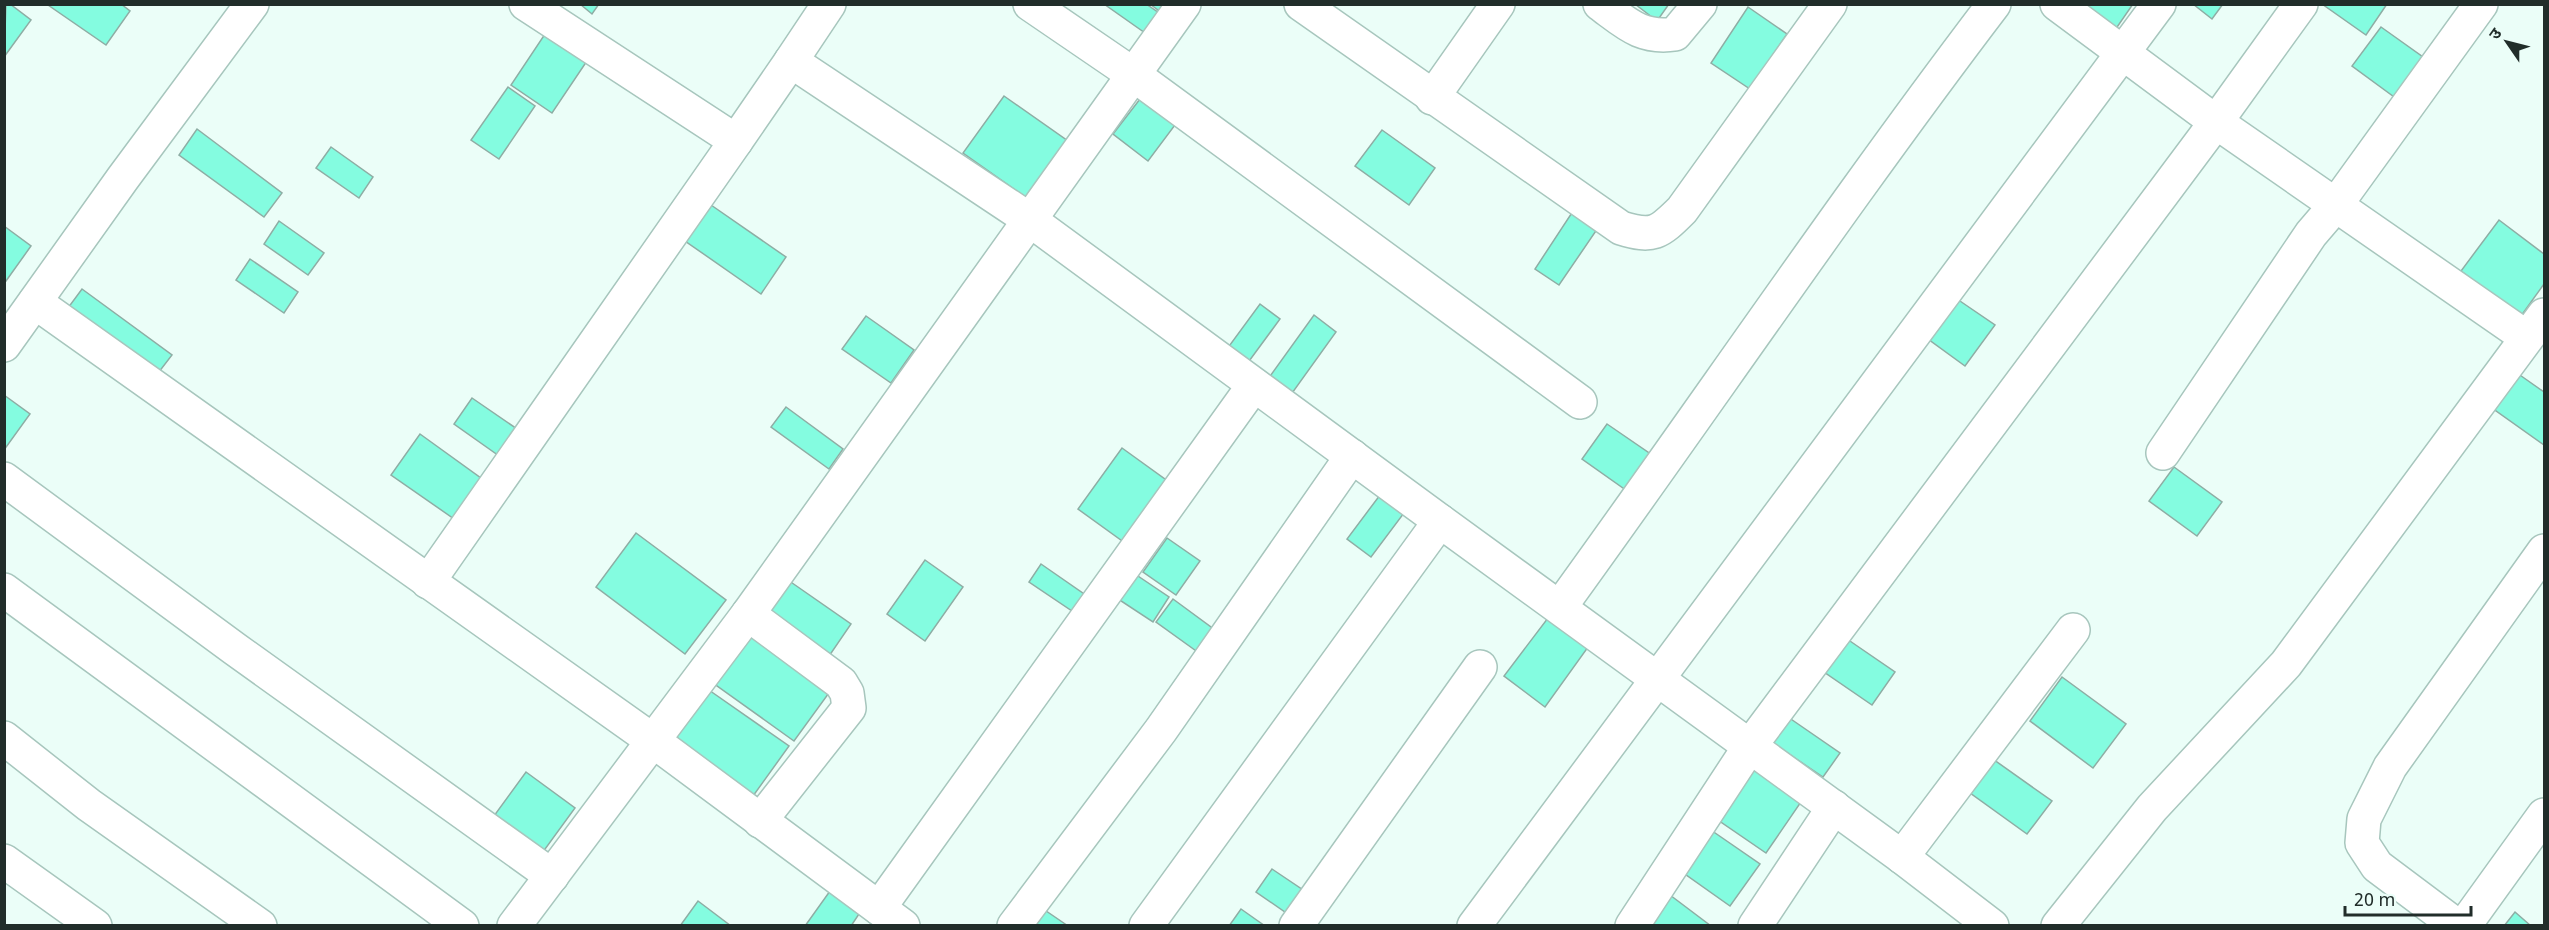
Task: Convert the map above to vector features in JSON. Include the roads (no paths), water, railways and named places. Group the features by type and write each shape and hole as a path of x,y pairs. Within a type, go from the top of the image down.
{"street":[{"path":"4,345 123,178 252,4"},
{"path":"526,4 736,141"},
{"path":"428,582 829,4"},
{"path":"1030,4 1134,75 1580,402"},
{"path":"514,926 748,614 1184,4"},
{"path":"1301,4 1432,98 1621,228 1642,235 1662,231 1682,210 1830,4"},
{"path":"1432,98 1497,4"},
{"path":"1599,4 1634,29 1657,37 1675,34 1700,4"},
{"path":"1560,608 1797,274 1994,4"},
{"path":"2057,4 2216,122 2335,206 2535,326 2286,664 2152,808 2058,926"},
{"path":"1474,926 2159,4"},
{"path":"1632,926 1750,746 2216,122 2301,4"},
{"path":"2163,453 2311,234 2335,206 2481,4"},
{"path":"791,61 1030,220 1834,807 1992,926"},
{"path":"35,302 652,740 891,917 1254,385"},
{"path":"1014,926 1161,730 1352,456"},
{"path":"4,478 235,649 552,876"},
{"path":"1146,926 1440,521"},
{"path":"2457,926 2377,866 2362,843 2364,819 2390,767 2544,551"},
{"path":"4,590 462,926"},
{"path":"748,614 842,682 848,693 849,708 760,821"},
{"path":"1902,857 2073,630"},
{"path":"1296,926 1480,667"},
{"path":"4,738 89,805 260,926"},
{"path":"1755,926 1834,807"},
{"path":"2464,926 2544,815"},
{"path":"4,861 94,926"}]}
